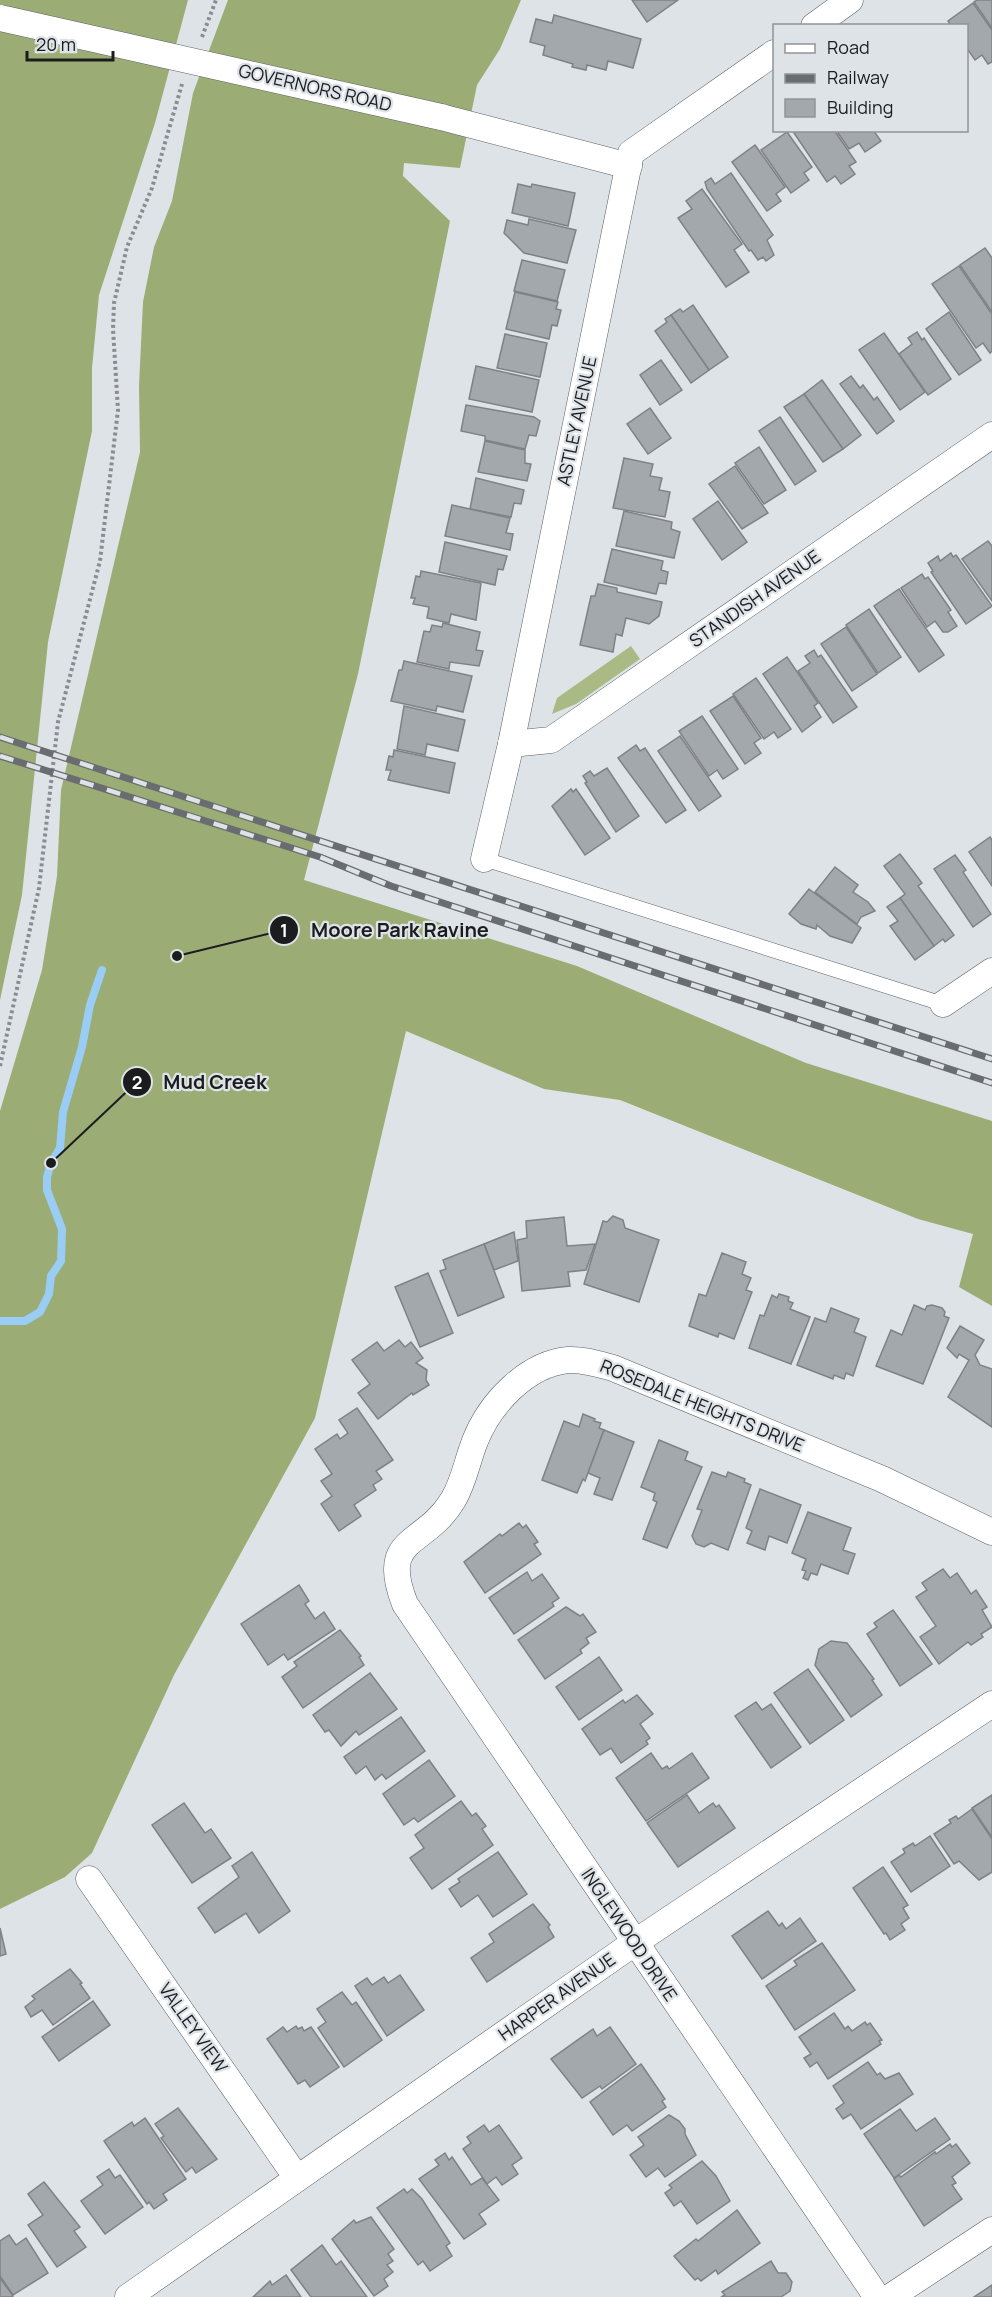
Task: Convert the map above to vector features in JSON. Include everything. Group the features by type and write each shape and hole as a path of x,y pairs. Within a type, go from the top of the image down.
{"street":[{"path":"817,24 850,0"},
{"name":"GOVERNORS ROAD","path":"0,18 441,117 629,166"},
{"name":"ASTLEY AVENUE","path":"484,859 512,744 631,153 773,54"},
{"name":"STANDISH AVENUE","path":"512,744 551,740 992,435"},
{"path":"942,1004 992,970"},
{"name":"ROSEDALE HEIGHTS DRIVE","path":"396,1566 404,1548 441,1517 452,1503 462,1483 476,1440 504,1396 536,1370 569,1360 613,1368 882,1479 992,1532"},
{"name":"INGLEWOOD DRIVE","path":"396,1566 396,1580 405,1604 877,2297"},
{"name":"HARPER AVENUE","path":"128,2297 634,1943 992,1704"},
{"name":"VALLEY VIEW","path":"89,1879 297,2178"},
{"path":"890,2297 992,2230"}],"lane":[{"path":"484,859 942,1004"}],"path":[{"path":"198,42 203,35 216,0"},
{"path":"0,1066 39,888 58,722 100,561 118,410 113,329 114,303 127,247 152,188 183,80"}],"green space":[{"path":"0,0 188,0 155,123 99,295 92,368 92,431 48,642 22,895 0,1000"},
{"path":"228,0 521,0 500,49 477,85 460,168 404,163 403,176 450,221 358,674 304,880 577,966 806,1063 992,1121 992,1306 959,1287 973,1234 918,1219 620,1100 544,1089 406,1031 315,1418 174,1675 92,1853 65,1877 0,1909 0,1111 42,970 57,876 61,790 140,452 139,386 143,302 154,247 172,201 193,93"},
{"path":"631,646 640,659 576,704 552,714 557,698"}],"building":[{"path":"632,0 678,0 647,22"},
{"path":"992,0 992,28 974,2"},
{"path":"973,3 992,30 992,62 988,64 982,55 975,60 968,50 968,24 950,24 948,21"},
{"path":"554,15 641,39 633,68 608,61 606,70 587,65 586,70 543,55 545,46 530,42 536,19 552,23"},
{"path":"787,132 812,167 804,173 809,180 791,193 761,150"},
{"path":"793,132 835,132 856,162 849,166 855,174 841,184 835,176 827,182"},
{"path":"837,132 874,132 881,141 865,152 859,143 849,149"},
{"path":"755,145 785,187 776,194 781,201 767,211 732,162"},
{"path":"731,173 773,235 767,240 774,255 766,261 763,257 758,260 751,250 749,251 707,189 705,182 711,178 715,184"},
{"path":"518,184 531,187 532,184 575,193 568,226 512,213"},
{"path":"702,189 742,244 734,250 749,272 726,287 678,218 692,209 686,201"},
{"path":"529,219 576,230 567,263 524,253 504,233 507,220 528,225"},
{"path":"985,248 992,258 992,312 960,265"},
{"path":"522,260 565,270 557,301 514,291"},
{"path":"959,266 992,314 992,351 990,353 983,343 976,348 932,284"},
{"path":"515,292 558,302 556,309 561,310 557,326 552,325 549,339 506,329"},
{"path":"693,305 728,357 709,370 671,315 680,309 683,312"},
{"path":"949,312 981,360 959,375 926,329"},
{"path":"671,315 709,370 691,383 655,331 667,322 665,319"},
{"path":"917,332 922,340 924,338 951,379 928,395 899,354 912,344 908,338"},
{"path":"884,333 925,392 900,410 859,350"},
{"path":"505,334 547,343 540,377 497,368"},
{"path":"661,360 682,390 660,405 640,375"},
{"path":"476,366 539,380 532,412 469,399"},
{"path":"851,376 860,388 863,385 874,400 877,397 894,421 877,434 840,384"},
{"path":"822,380 861,435 843,449 804,394"},
{"path":"804,394 843,449 823,462 784,407"},
{"path":"466,405 534,417 540,421 536,436 529,435 525,449 485,440 485,436 461,431"},
{"path":"650,408 671,438 648,454 627,424"},
{"path":"780,417 816,471 795,485 759,431"},
{"path":"485,441 525,450 525,463 531,464 527,481 478,472"},
{"path":"759,447 786,490 764,504 735,463"},
{"path":"624,458 653,464 650,476 662,478 659,490 670,492 665,517 613,508"},
{"path":"735,466 768,513 742,529 709,484"},
{"path":"476,478 524,490 521,504 514,503 511,517 470,509"},
{"path":"718,501 747,542 722,560 693,519"},
{"path":"452,505 510,518 506,533 513,534 510,550 445,536"},
{"path":"624,511 672,522 671,529 680,532 674,558 616,546"},
{"path":"988,541 992,546 992,601 962,559"},
{"path":"445,542 507,556 503,570 498,569 495,585 439,572"},
{"path":"612,549 663,561 661,570 668,572 666,584 659,583 656,594 604,582"},
{"path":"951,553 953,557 956,555 992,606 966,624 931,572 933,571 928,563 938,556 940,561"},
{"path":"421,571 481,583 476,620 451,614 449,623 427,618 429,607 413,604 415,598 411,598 416,576 420,577"},
{"path":"922,574 925,579 928,577 951,610 948,612 957,626 948,632 943,632 935,621 927,627 901,588"},
{"path":"598,584 617,588 617,592 662,602 659,616 649,624 626,618 622,636 616,634 613,652 580,645 591,596 595,596"},
{"path":"899,589 944,655 919,672 874,606"},
{"path":"869,609 901,657 878,673 846,625"},
{"path":"443,623 480,632 476,650 483,651 479,666 450,662 449,669 417,662 424,631 430,632 432,625 442,627"},
{"path":"846,627 877,674 852,691 821,644"},
{"path":"814,650 818,657 821,655 857,707 833,723 798,671 810,663 805,656"},
{"path":"787,657 818,703 814,706 821,717 802,732 763,674"},
{"path":"404,661 472,676 463,712 437,706 436,711 391,701 399,670 402,670"},
{"path":"756,678 791,729 778,738 774,732 764,739 733,694"},
{"path":"733,696 761,738 754,743 761,753 745,764 710,711"},
{"path":"404,706 465,720 458,751 427,744 425,755 397,749"},
{"path":"702,716 738,769 723,779 717,770 709,776 679,731"},
{"path":"680,736 721,796 699,811 658,751"},
{"path":"636,745 640,751 645,748 686,810 666,823 618,758"},
{"path":"394,750 455,763 449,793 388,780 391,770 386,770 389,756 393,757"},
{"path":"607,768 639,816 616,832 585,783 587,782 583,776 590,771 594,776"},
{"path":"571,789 573,792 576,789 610,838 585,855 552,806"},
{"path":"990,837 992,840 992,886 969,852"},
{"path":"900,854 922,883 918,886 954,935 945,942 943,939 934,946 900,898 905,894 884,866"},
{"path":"955,855 966,870 963,872 991,914 973,927 934,869"},
{"path":"835,867 858,885 853,892 868,902 875,911 861,917 857,924 815,892"},
{"path":"809,889 861,928 852,943 830,936 817,925 816,929 801,924 789,914"},
{"path":"900,898 934,946 915,960 890,926 898,921 887,907"},
{"path":"613,1216 623,1220 625,1228 659,1240 639,1302 584,1284 603,1221 607,1222"},
{"path":"564,1217 567,1246 595,1244 586,1270 568,1272 570,1286 522,1291 517,1240 527,1238 526,1221"},
{"path":"514,1232 518,1261 494,1270 484,1244"},
{"path":"484,1244 504,1297 458,1316 440,1271 446,1269 443,1260"},
{"path":"722,1253 746,1262 742,1274 751,1278 746,1290 752,1292 734,1339 719,1333 718,1337 689,1326 699,1294 706,1296"},
{"path":"428,1273 453,1333 420,1347 395,1287"},
{"path":"779,1294 789,1297 788,1301 793,1303 790,1309 810,1317 791,1364 749,1348 760,1315 764,1316 772,1295 777,1298"},
{"path":"914,1305 925,1310 927,1306 932,1305 942,1308 945,1312 944,1316 949,1318 923,1384 876,1366 891,1330 902,1335"},
{"path":"831,1308 859,1319 854,1332 866,1337 853,1376 846,1373 844,1379 834,1375 833,1379 797,1365 815,1318 826,1322"},
{"path":"960,1326 984,1340 975,1355 980,1365 992,1369 992,1427 948,1397 969,1360 959,1354 957,1358 947,1348"},
{"path":"399,1340 405,1347 411,1342 423,1358 416,1363 427,1370 426,1380 429,1385 413,1395 412,1393 378,1419 358,1393 370,1384 352,1360 377,1342 384,1351"},
{"path":"357,1408 393,1460 376,1471 382,1479 373,1485 376,1490 354,1505 361,1516 339,1531 321,1504 332,1496 321,1481 332,1474 315,1449 337,1434 340,1439 348,1433 339,1420"},
{"path":"583,1414 601,1423 599,1428 604,1430 585,1481 583,1479 577,1493 542,1480 564,1421 579,1427"},
{"path":"604,1430 634,1442 612,1500 594,1494 600,1478 588,1473"},
{"path":"659,1440 688,1452 685,1460 702,1467 667,1548 643,1539 657,1502 653,1500 655,1493 641,1487"},
{"path":"712,1472 726,1477 728,1472 745,1479 744,1482 751,1485 728,1550 711,1543 704,1547 696,1544 692,1536 702,1510 697,1509"},
{"path":"760,1489 801,1505 787,1543 769,1536 765,1550 747,1543 752,1531 746,1528"},
{"path":"808,1512 851,1528 843,1550 855,1554 848,1574 821,1564 817,1575 811,1573 808,1580 803,1578 806,1571 802,1570 806,1559 792,1553"},
{"path":"519,1523 523,1528 526,1525 538,1542 534,1544 541,1554 485,1593 464,1562 500,1534 502,1536"},
{"path":"943,1569 950,1578 957,1573 971,1594 976,1590 987,1607 982,1610 992,1627 981,1634 983,1637 971,1645 968,1642 939,1664 920,1637 936,1626 916,1597 927,1590 922,1583"},
{"path":"527,1572 532,1581 542,1574 559,1598 552,1603 554,1606 514,1634 489,1598"},
{"path":"299,1585 309,1601 305,1604 315,1619 324,1612 335,1629 288,1660 284,1654 268,1665 241,1624"},
{"path":"566,1607 580,1616 583,1614 596,1632 586,1638 589,1643 580,1650 582,1653 545,1679 518,1640"},
{"path":"893,1610 932,1664 900,1686 867,1634 877,1627 874,1623"},
{"path":"340,1630 361,1656 359,1657 364,1665 303,1708 282,1677 297,1666 294,1662"},
{"path":"831,1641 847,1643 874,1679 872,1680 882,1695 851,1717 815,1665 819,1649"},
{"path":"599,1657 622,1690 579,1720 556,1687"},
{"path":"808,1669 844,1720 810,1744 774,1693"},
{"path":"370,1673 397,1709 359,1735 356,1731 341,1746 329,1730 325,1732 313,1715"},
{"path":"637,1695 653,1714 640,1724 650,1738 646,1741 648,1744 621,1763 611,1748 600,1755 582,1729 623,1700 625,1703"},
{"path":"756,1702 762,1710 771,1704 801,1747 771,1768 735,1716"},
{"path":"401,1717 425,1751 386,1779 382,1774 375,1780 366,1766 356,1774 344,1757"},
{"path":"651,1753 662,1769 667,1766 669,1769 692,1753 709,1778 646,1821 616,1778"},
{"path":"429,1760 455,1796 418,1822 414,1818 404,1825 383,1794"},
{"path":"687,1795 699,1813 713,1803 716,1807 719,1805 735,1828 678,1867 647,1823"},
{"path":"992,1795 992,1837 972,1808"},
{"path":"461,1801 472,1816 476,1813 486,1826 482,1829 493,1845 432,1889 410,1858 424,1848 415,1835"},
{"path":"184,1803 205,1833 211,1829 231,1858 192,1883 152,1825"},
{"path":"972,1809 992,1839 992,1872 979,1880 959,1861 954,1864 934,1834 951,1823 949,1820 956,1816 958,1819"},
{"path":"930,1836 950,1866 911,1892 891,1862 905,1853 903,1849 913,1843 915,1846"},
{"path":"252,1852 290,1911 259,1933 246,1913 215,1933 198,1908 239,1877 232,1866"},
{"path":"498,1852 527,1894 493,1917 478,1895 461,1907 449,1889 460,1882 458,1879"},
{"path":"883,1867 908,1905 903,1908 909,1918 901,1924 905,1930 890,1940 853,1888"},
{"path":"533,1904 550,1925 548,1927 554,1937 487,1982 471,1958 494,1942 489,1934"},
{"path":"768,1911 779,1926 782,1923 786,1929 800,1918 816,1941 762,1979 732,1936"},
{"path":"0,1928 6,1954 0,1956"},
{"path":"822,1943 855,1990 795,2030 766,1986 797,1965 794,1961"},
{"path":"70,1969 82,1983 80,1984 90,1998 53,2025 42,2010 31,2017 25,2007 35,1999 32,1996"},
{"path":"400,1975 424,2010 387,2036 355,1986 367,1978 372,1985 384,1977 388,1983"},
{"path":"342,1992 352,2005 356,2002 382,2040 344,2067 318,2028 326,2022 317,2009"},
{"path":"93,2001 110,2025 59,2061 42,2037"},
{"path":"834,2013 845,2029 848,2026 852,2031 865,2022 867,2025 870,2023 882,2040 879,2041 881,2044 828,2079 817,2062 810,2067 804,2058 811,2054 799,2037"},
{"path":"296,2026 298,2029 302,2027 304,2031 311,2027 339,2067 310,2087 305,2080 298,2084 267,2039 283,2027 287,2032"},
{"path":"610,2027 636,2064 602,2089 600,2086 582,2098 551,2059 593,2029 597,2036"},
{"path":"868,2062 877,2075 880,2073 885,2079 899,2073 913,2094 861,2129 851,2114 843,2119 836,2109 844,2103 833,2086"},
{"path":"641,2064 665,2099 662,2101 666,2107 632,2131 627,2125 613,2135 590,2102"},
{"path":"178,2108 217,2159 196,2173 192,2167 186,2172 161,2138 164,2136 155,2124"},
{"path":"900,2109 916,2131 935,2118 950,2139 894,2178 864,2134"},
{"path":"669,2115 679,2121 685,2129 685,2134 696,2155 665,2177 658,2168 646,2177 630,2155 644,2145 638,2137"},
{"path":"145,2118 186,2179 163,2194 167,2200 154,2209 149,2202 147,2204 104,2141 132,2122 134,2126"},
{"path":"484,2125 489,2132 499,2125 522,2158 512,2165 518,2174 502,2185 496,2177 487,2184 463,2149 471,2143 467,2137"},
{"path":"950,2144 952,2147 956,2144 970,2163 952,2177 956,2183 952,2185 962,2199 924,2226 894,2179 899,2175 901,2177"},
{"path":"445,2153 449,2160 452,2157 471,2185 482,2178 499,2200 479,2214 486,2224 464,2239 419,2179 439,2165 435,2160"},
{"path":"702,2161 716,2176 730,2201 697,2224 681,2201 674,2206 665,2193 672,2188 669,2185"},
{"path":"109,2169 115,2178 120,2175 143,2207 105,2234 81,2201 103,2185 97,2177"},
{"path":"44,2182 80,2227 74,2231 86,2247 57,2267 28,2225 43,2215 28,2194"},
{"path":"404,2189 407,2193 412,2189 422,2199 450,2243 446,2246 452,2256 430,2271 423,2261 418,2265 377,2208"},
{"path":"737,2210 760,2243 718,2274 716,2270 701,2281 698,2278 695,2280 674,2256 696,2239 698,2241"},
{"path":"371,2217 394,2249 388,2254 393,2261 387,2265 393,2272 384,2279 388,2286 374,2296 332,2239 354,2220 356,2223"},
{"path":"9,2235 16,2245 26,2238 48,2273 13,2295 0,2276 0,2241"},
{"path":"322,2245 336,2265 341,2261 367,2297 311,2297 291,2270"},
{"path":"771,2261 778,2273 786,2273 792,2282 790,2291 781,2297 721,2297 725,2295 722,2292"},
{"path":"286,2275 301,2297 253,2297 270,2281 272,2285"},
{"path":"0,2278 13,2296 0,2297"},
{"path":"992,2285 992,2297 974,2297"}],"waterway":[{"path":"0,1321 25,1321 40,1312 49,1294 51,1276 61,1261 62,1229 47,1190 47,1177 51,1163 60,1148 63,1112 82,1047 90,1005 102,970"}],"railway":[{"path":"0,737 992,1059"},
{"path":"0,756 320,857 391,886 992,1083"}],"place":[{"name":"Moore Park Ravine","path":"177,956"},
{"name":"Mud Creek","path":"51,1163"}]}
